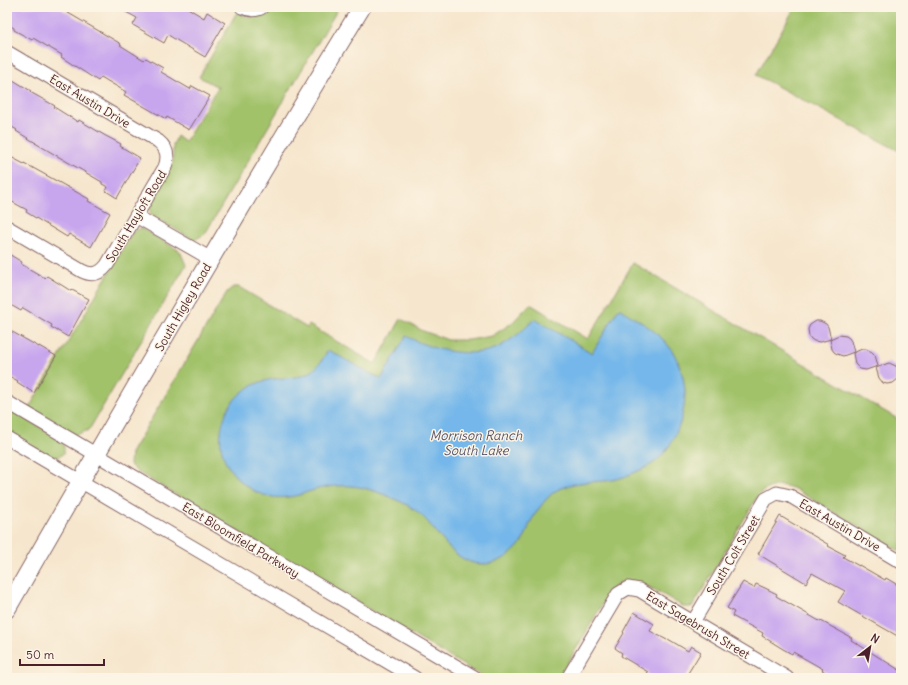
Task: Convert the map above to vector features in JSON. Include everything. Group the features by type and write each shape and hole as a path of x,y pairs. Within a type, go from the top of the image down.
{"main road":[{"name":"South Higley Road","path":"7,609 96,454 321,73 362,7"}],"street":[{"path":"242,7 248,10 261,8"},
{"name":"East Austin Drive","path":"7,52 158,141 166,150 167,156"},
{"name":"South Hayloft Road","path":"7,227 82,272 93,274 98,272 107,265 165,167 167,156"},
{"path":"136,216 211,259"},
{"name":"East Bloomfield Parkway","path":"7,402 476,678"},
{"path":"7,438 415,678"},
{"name":"East Austin Drive","path":"777,493 790,496 901,562"},
{"name":"South Colt Street","path":"693,622 766,499 777,493"},
{"name":"East Sagebrush Street","path":"568,678 618,594 628,588 639,590 787,678"}],"green space":[{"path":"270,7 339,7 205,234 194,240 151,215 149,204 173,162 173,145 177,136 185,142 218,87 199,77 237,12 252,17 266,11"},
{"path":"795,7 901,7 901,152 756,75"},
{"path":"141,228 180,251 186,265 89,430 75,435 29,408 133,232"},
{"path":"633,263 901,421 901,552 793,488 774,486 759,494 693,606 684,607 655,590 638,583 630,581 622,583 609,593 559,678 485,678 136,471 130,465 131,453 227,292 233,287 239,287 307,328 309,325 375,364 401,319 423,331 448,340 469,340 492,336 512,323 530,304 588,339"},
{"path":"7,407 60,439 64,446 63,454 61,456 50,458 7,432"}],"water":[{"name":"Morrison Ranch South Lake","path":"619,308 647,326 660,337 671,349 679,364 684,380 685,400 678,430 662,456 649,466 625,477 605,481 572,484 554,492 544,502 535,515 520,544 514,551 497,562 480,564 461,558 453,552 420,514 408,505 383,494 357,487 341,486 320,488 289,497 270,497 254,491 239,480 232,472 223,456 220,438 222,426 234,400 247,388 256,384 274,379 299,377 308,374 317,367 328,350 381,379 406,336 435,348 455,352 476,353 496,348 504,344 535,319 592,353"}],"building":[{"path":"7,7 58,7 121,44 120,45 144,60 146,58 163,68 161,72 190,89 192,86 210,96 189,130 167,117 166,119 124,95 126,92 101,77 98,81 61,57 62,55 33,38 32,40 14,30 14,28 7,24"},
{"path":"117,7 186,7 204,18 207,12 225,23 205,57 168,35 164,43 133,25 137,18"},
{"path":"7,80 12,83 13,80 78,122 79,120 121,144 120,146 140,158 117,198 106,191 108,187 102,184 102,182 35,143 7,124"},
{"path":"7,155 89,199 88,201 110,213 91,247 69,234 67,237 26,212 27,210 7,199"},
{"path":"7,253 22,262 21,264 45,278 47,276 71,291 72,290 89,299 68,337 51,327 52,325 23,308 21,311 7,303"},
{"path":"816,321 826,324 831,339 820,342 811,339 808,329 810,325"},
{"path":"7,329 56,356 34,393 7,375"},
{"path":"839,335 849,338 854,352 843,356 834,352 830,339"},
{"path":"866,349 875,355 878,366 866,370 860,369 855,364 853,353"},
{"path":"889,363 896,366 899,376 893,383 887,384 883,383 879,378 876,368"},
{"path":"780,516 845,555 843,557 901,587 901,638 838,602 845,591 812,573 806,583 758,554"},
{"path":"743,582 754,588 756,584 777,594 776,596 852,638 851,640 901,671 901,678 835,678 822,670 823,669 793,652 792,654 783,649 762,636 763,633 732,616 734,612 727,608"},
{"path":"634,612 654,624 650,631 667,640 668,639 688,651 691,646 701,652 685,678 654,678 647,674 648,672 621,656 622,653 615,648"}]}
